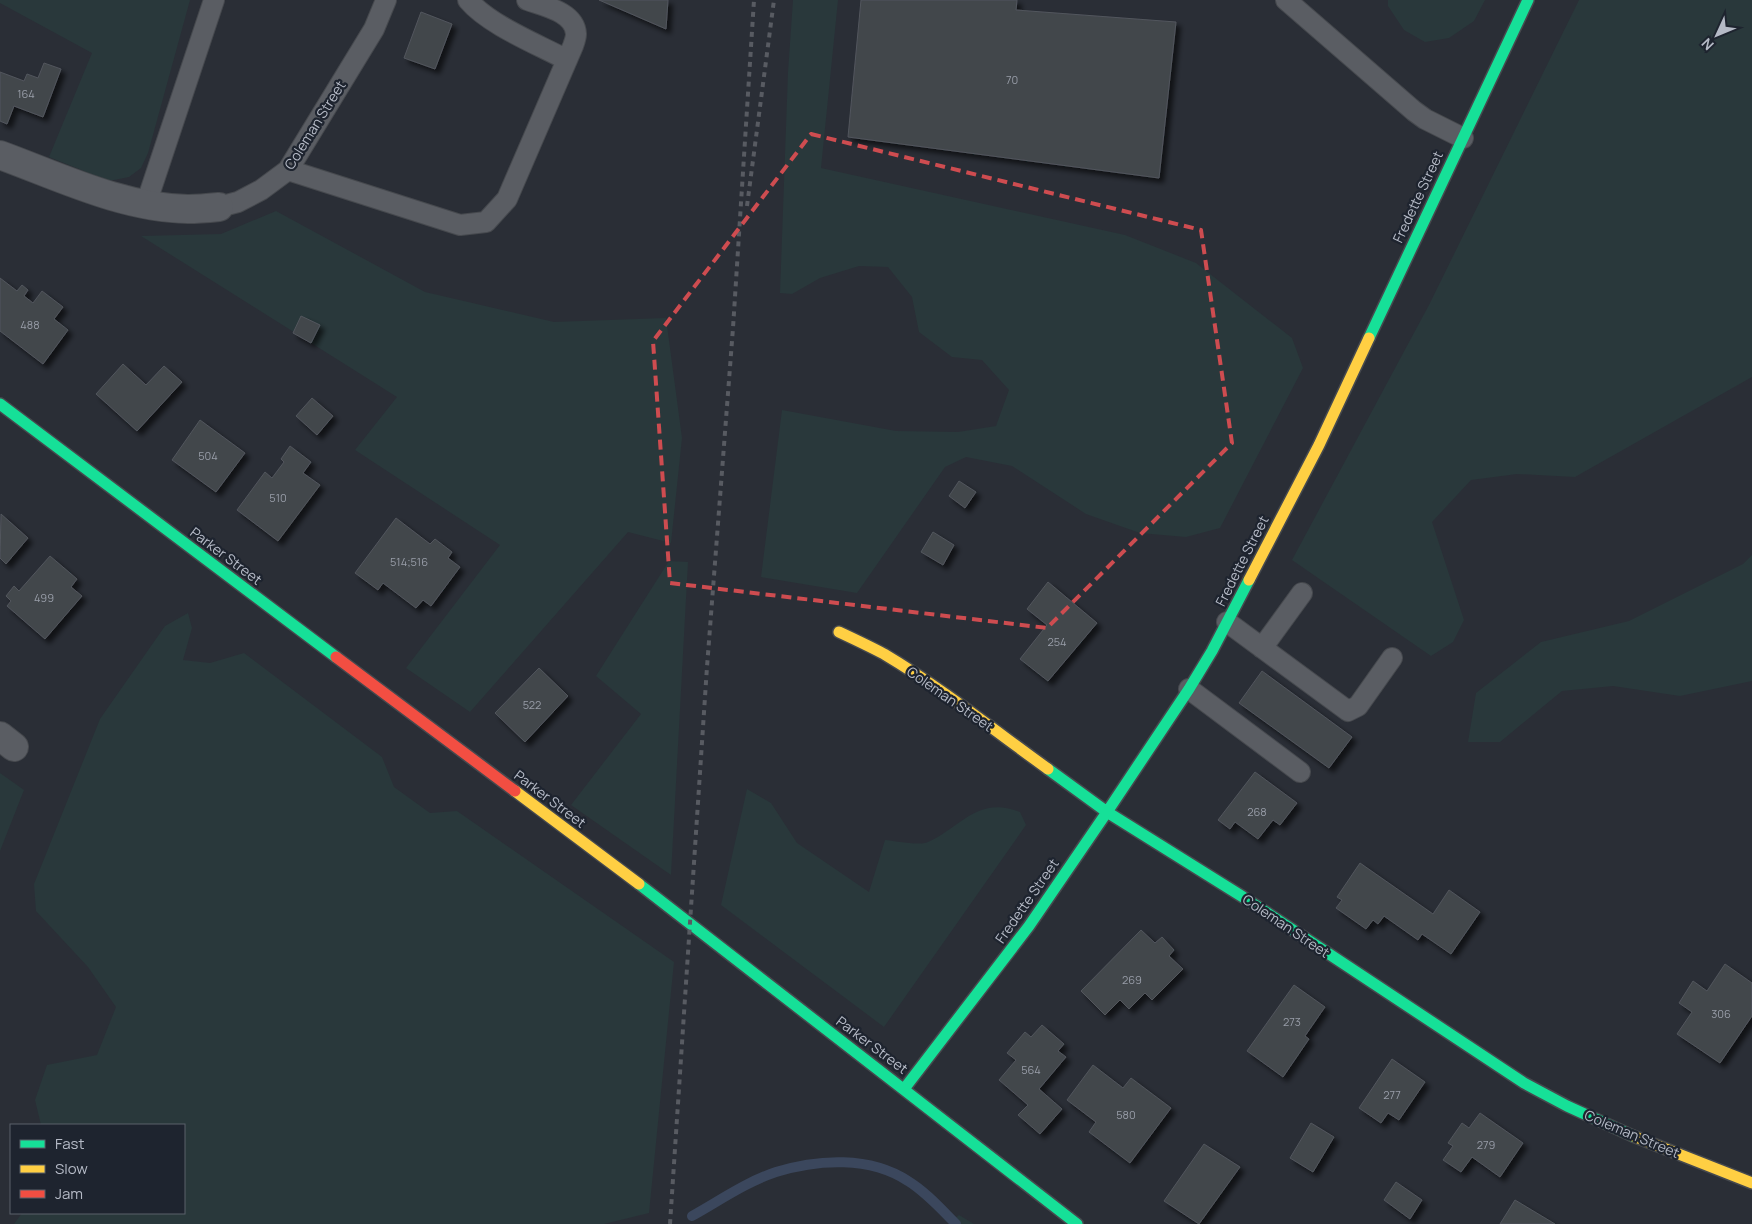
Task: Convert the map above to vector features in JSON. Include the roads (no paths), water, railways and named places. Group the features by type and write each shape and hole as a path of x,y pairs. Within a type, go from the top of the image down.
{"street":[{"name":"Fredette Street","path":"904,1089 1030,926 1189,689 1227,622 1319,445 1528,0"},
{"name":"Coleman Street","path":"0,155 112,196 146,204 188,209 219,207"},
{"name":"Parker Street","path":"0,404 653,895 1077,1224"},
{"name":"Coleman Street","path":"839,632 883,654 910,671 959,704 1108,812 1244,897 1524,1083 1567,1106 1630,1135 1752,1183"}],"lane":[{"path":"146,204 214,0"},
{"name":"Coleman Street","path":"219,207 238,202 261,190 288,170 374,29 386,0"},
{"path":"468,0 488,19 567,60"},
{"path":"288,170 460,225 486,222 507,199 567,60 576,34 571,21 562,13 527,0"},
{"path":"1286,0 1414,111 1425,119 1463,138"},
{"path":"1262,648 1302,593"},
{"path":"1227,622 1348,710 1358,706 1392,658"},
{"path":"1189,689 1300,772"}],"waterway":[{"path":"692,1216 743,1186 776,1172 809,1164 844,1162 877,1167 908,1181 927,1195 956,1224"}],"railway":[{"path":"670,1224 707,667 733,328 754,0"},
{"path":"747,206 774,0"}]}
